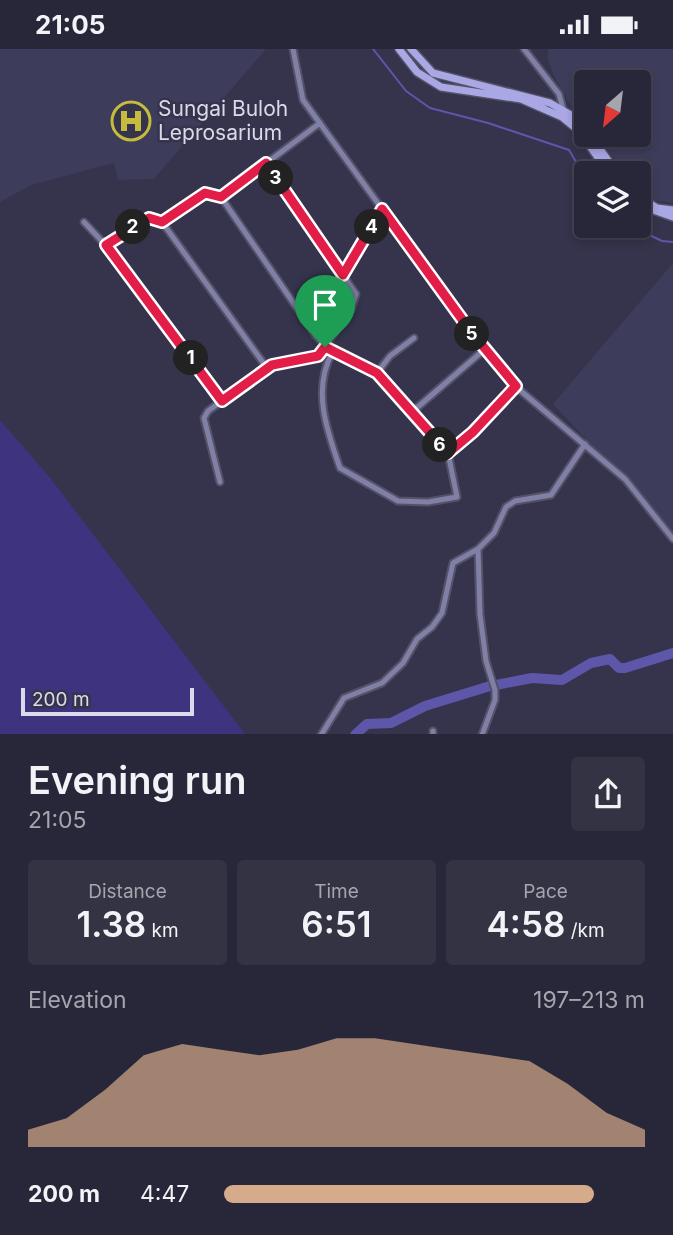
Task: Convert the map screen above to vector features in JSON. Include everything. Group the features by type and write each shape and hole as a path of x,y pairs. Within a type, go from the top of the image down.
{"main road":[{"path":"399,49 417,72 441,87 521,99 563,114 600,161"},
{"path":"411,49 423,65 444,78 520,92 574,122"},
{"path":"651,204 673,210"},
{"path":"651,209 673,217"}],"street":[{"path":"293,49 303,100 485,349 516,386 625,479 673,539"},
{"path":"524,49 559,94 563,114"},
{"path":"221,197 320,124"},
{"path":"220,482 204,418 222,401 267,368 318,356 351,310 356,294 266,163"},
{"path":"162,222 205,193 221,197 325,347 332,353 377,373 448,453 457,497 428,502 398,501 340,468 322,415 326,364 332,353"},
{"path":"343,275 382,209"},
{"path":"106,245 149,218 162,222 267,368"},
{"path":"84,222 106,245 222,401"},
{"path":"377,373 390,356 414,338"},
{"path":"412,412 485,349"},
{"path":"448,453 473,432 516,386"},
{"path":"321,734 344,698 382,683 404,663 417,639 432,627 442,613 453,563 478,549 494,533 506,507 515,501 551,495 586,444"},
{"path":"478,549 480,614 486,660 495,690 495,700 481,734"}],"shaded area":[{"name":"Sungai Buloh Leprosarium","path":"0,49 266,49 154,179 118,180 114,163 31,185 0,202"},
{"path":"548,49 673,49 673,203 651,199 651,161 615,161 606,147 651,147 651,70 574,70 574,111 548,61"},
{"path":"673,263 673,533 553,404"},
{"path":"0,420 51,479 245,734 0,734"}],"waterway":[{"path":"373,49 406,91 430,108 488,123 569,150 575,161"},
{"path":"651,236 673,242"},
{"path":"496,685 532,678 562,680 591,663 610,659 619,668 625,668 673,653"},
{"path":"356,734 367,724 391,723 425,706 490,686"}],"place":[{"name":"Sungai Buloh Leprosarium","path":"131,121"}],"route":[{"path":"266,163 343,275 382,209 472,333 516,386 473,432 448,453 377,373 332,353 325,347 318,356 272,365 222,401 106,245 149,218 162,222 205,193 221,197 266,163"}]}
